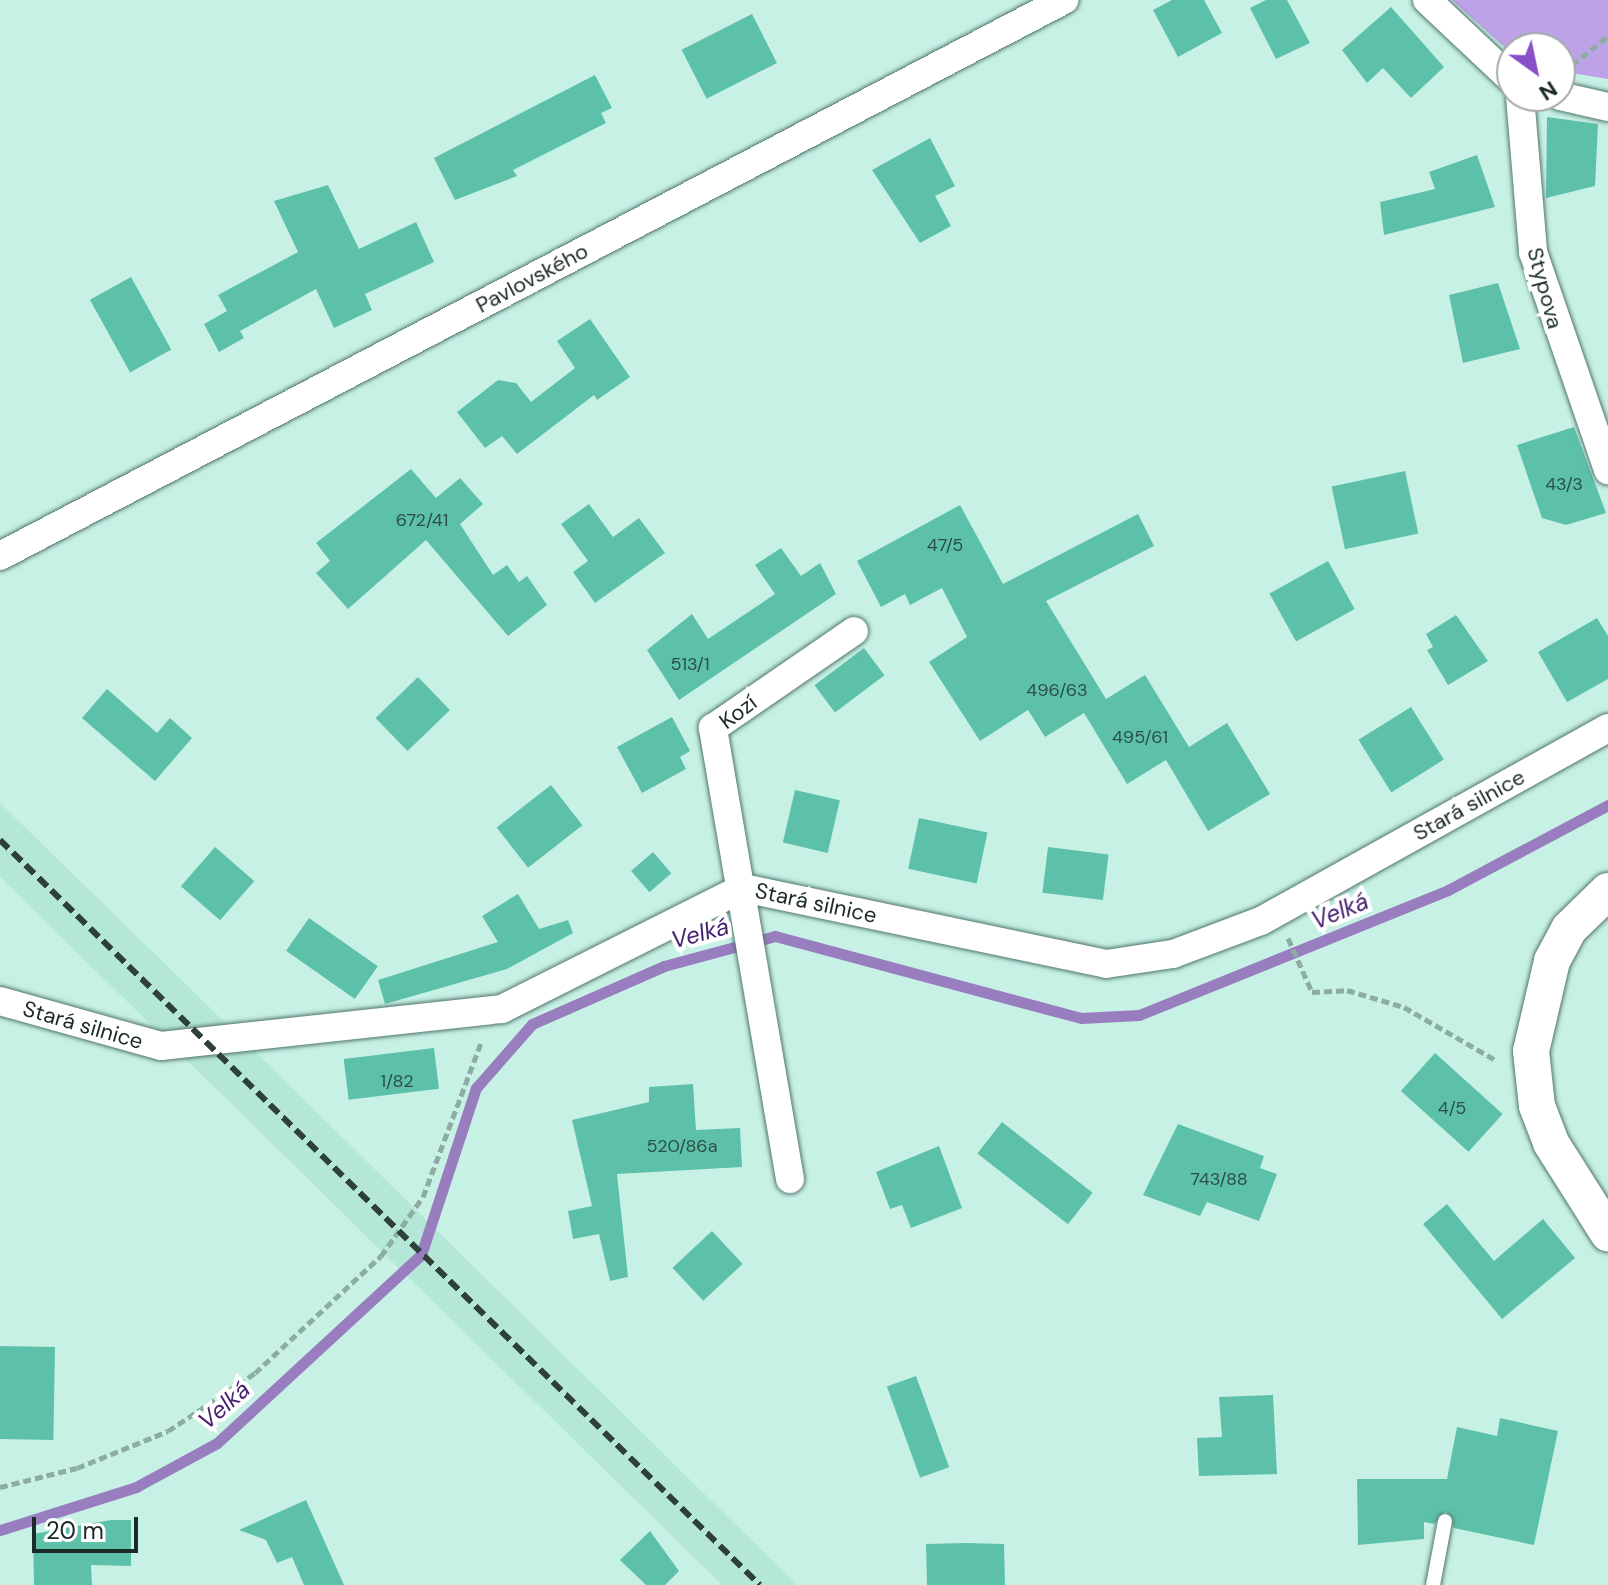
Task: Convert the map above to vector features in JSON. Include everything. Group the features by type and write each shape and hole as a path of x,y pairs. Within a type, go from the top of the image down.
{"street":[{"name":"Pavlovského","path":"0,556 1064,0"},
{"path":"1427,0 1496,65"},
{"path":"1576,100 1608,107"},
{"name":"Stypova","path":"1521,112 1533,252 1608,470"},
{"name":"Kozí","path":"746,900 713,728 854,631"},
{"name":"Stará silnice","path":"0,1001 161,1046 502,1009 746,900 1106,964 1173,954 1261,921 1608,728"},
{"path":"1608,891 1575,922 1552,961 1534,1027 1533,1088 1560,1162 1608,1233"},
{"path":"746,900 790,1179"}],"lane":[{"path":"1433,1585 1445,1521"}],"path":[{"path":"1576,63 1608,36"},
{"path":"1285,930 1312,992 1347,990 1404,1007 1470,1040 1533,1088"},
{"path":"0,1487 77,1468 168,1431 255,1373 381,1256 436,1171 454,1104 502,1009"}],"shaded area":[{"path":"1452,0 1608,0 1608,79 1576,74 1576,32 1496,32 1496,40"},
{"path":"0,803 797,1585 722,1585 0,877"}],"building":[{"path":"1172,0 1204,0 1222,33 1178,57 1153,10"},
{"path":"1266,0 1287,0 1310,43 1276,59 1250,8"},
{"path":"1391,7 1444,67 1411,98 1383,68 1367,83 1342,50"},
{"path":"752,14 777,63 707,99 682,50"},
{"path":"595,75 612,108 601,113 606,123 513,170 517,176 455,200 434,158"},
{"path":"1547,117 1598,124 1595,186 1546,198"},
{"path":"930,138 955,186 935,196 951,226 920,243 872,170"},
{"path":"1477,155 1495,207 1384,235 1380,202 1435,189 1429,172"},
{"path":"328,185 359,249 416,222 434,262 365,294 372,310 334,328 316,289 240,331 244,338 219,352 204,324 227,311 218,295 298,252 274,201"},
{"path":"131,277 171,350 130,372 90,300"},
{"path":"1498,283 1520,349 1463,363 1449,295"},
{"path":"590,319 630,377 597,400 594,395 517,454 502,436 485,448 457,412 498,380 516,383 531,402 575,368 557,341"},
{"path":"1574,427 1606,513 1566,525 1542,518 1517,445"},
{"path":"411,469 436,498 460,478 483,504 460,524 493,575 507,565 519,582 527,576 547,605 508,636 426,540 348,609 316,573 330,561 316,543"},
{"path":"1405,471 1418,534 1345,549 1332,487"},
{"path":"589,504 613,537 639,518 665,553 595,603 573,572 588,561 561,524"},
{"path":"960,505 1003,584 1138,514 1154,546 1046,601 1106,699 1145,675 1189,747 1227,723 1270,794 1208,831 1166,760 1127,784 1084,713 1045,737 1028,710 980,741 929,662 967,637 942,588 910,605 905,594 881,607 857,561"},
{"path":"781,548 801,576 820,563 836,594 679,700 647,650 692,614 708,639 775,594 755,565"},
{"path":"1328,561 1355,609 1296,642 1269,593"},
{"path":"1456,615 1488,661 1448,685 1427,650 1433,647 1426,634"},
{"path":"1597,618 1608,636 1608,679 1567,702 1538,652"},
{"path":"864,648 884,675 835,712 814,685"},
{"path":"418,677 450,710 408,751 376,718"},
{"path":"107,689 157,733 170,718 192,738 155,781 82,718"},
{"path":"1411,707 1444,760 1391,792 1358,740"},
{"path":"672,717 690,751 680,757 686,769 642,793 617,747"},
{"path":"551,785 582,825 528,868 497,827"},
{"path":"795,790 840,800 828,853 783,843"},
{"path":"919,818 987,833 977,883 908,869"},
{"path":"215,847 254,881 220,920 181,886"},
{"path":"1048,847 1109,854 1103,900 1042,893"},
{"path":"653,852 671,873 649,892 631,871"},
{"path":"518,894 539,929 568,920 573,933 507,969 385,1004 378,980 498,942 482,916"},
{"path":"309,918 378,966 355,999 286,951"},
{"path":"434,1048 439,1089 349,1100 344,1059"},
{"path":"1435,1053 1503,1114 1469,1152 1401,1091"},
{"path":"693,1084 696,1130 740,1128 742,1167 617,1174 628,1277 610,1281 599,1234 573,1239 568,1211 592,1206 572,1120 649,1102 649,1087"},
{"path":"1002,1122 1093,1193 1068,1224 977,1154"},
{"path":"1178,1124 1264,1156 1260,1168 1277,1174 1259,1221 1207,1202 1200,1216 1143,1195"},
{"path":"939,1146 962,1208 911,1228 902,1205 890,1209 876,1172"},
{"path":"1447,1204 1494,1261 1543,1219 1575,1258 1502,1319 1423,1224"},
{"path":"712,1231 743,1264 703,1301 673,1268"},
{"path":"0,1346 55,1347 53,1440 0,1439"},
{"path":"916,1376 949,1467 920,1478 887,1387"},
{"path":"1273,1395 1277,1474 1199,1476 1197,1438 1222,1437 1219,1397"},
{"path":"1500,1418 1558,1431 1534,1545 1454,1528 1446,1511 1434,1524 1424,1522 1424,1539 1358,1545 1357,1479 1447,1479 1457,1427 1497,1436"},
{"path":"306,1500 344,1585 304,1585 292,1557 277,1563 266,1540 239,1530"},
{"path":"111,1520 131,1520 131,1566 91,1565 92,1585 34,1585 33,1534"},
{"path":"650,1531 679,1571 665,1585 646,1585 620,1560"},
{"path":"926,1544 1004,1544 1005,1585 927,1585"}],"waterway":[{"name":"Velká","path":"0,1530 136,1487 217,1443 421,1255 476,1088 532,1024 664,966 775,936 1081,1018 1139,1015 1448,890 1608,805"}],"railway":[{"path":"0,840 760,1585"}]}
